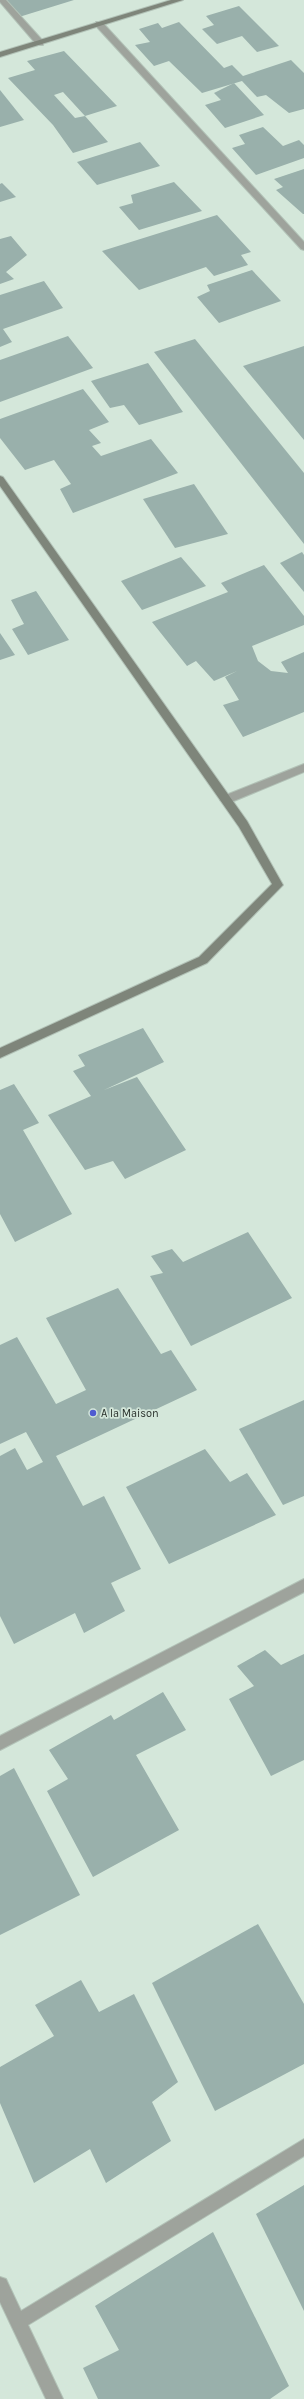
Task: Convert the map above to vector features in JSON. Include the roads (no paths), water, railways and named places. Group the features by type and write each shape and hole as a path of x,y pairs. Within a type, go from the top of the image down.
{"street":[{"path":"2,0 40,43"},
{"path":"0,55 179,0"},
{"path":"99,24 304,247"},
{"path":"0,479 243,824 278,885 203,960 0,1053"},
{"path":"225,800 304,768"},
{"path":"0,1743 304,1585"},
{"path":"19,2321 304,2147"},
{"path":"0,2285 19,2321 55,2399"}],"place":[{"name":"A la Maison","path":"93,1413"}]}
